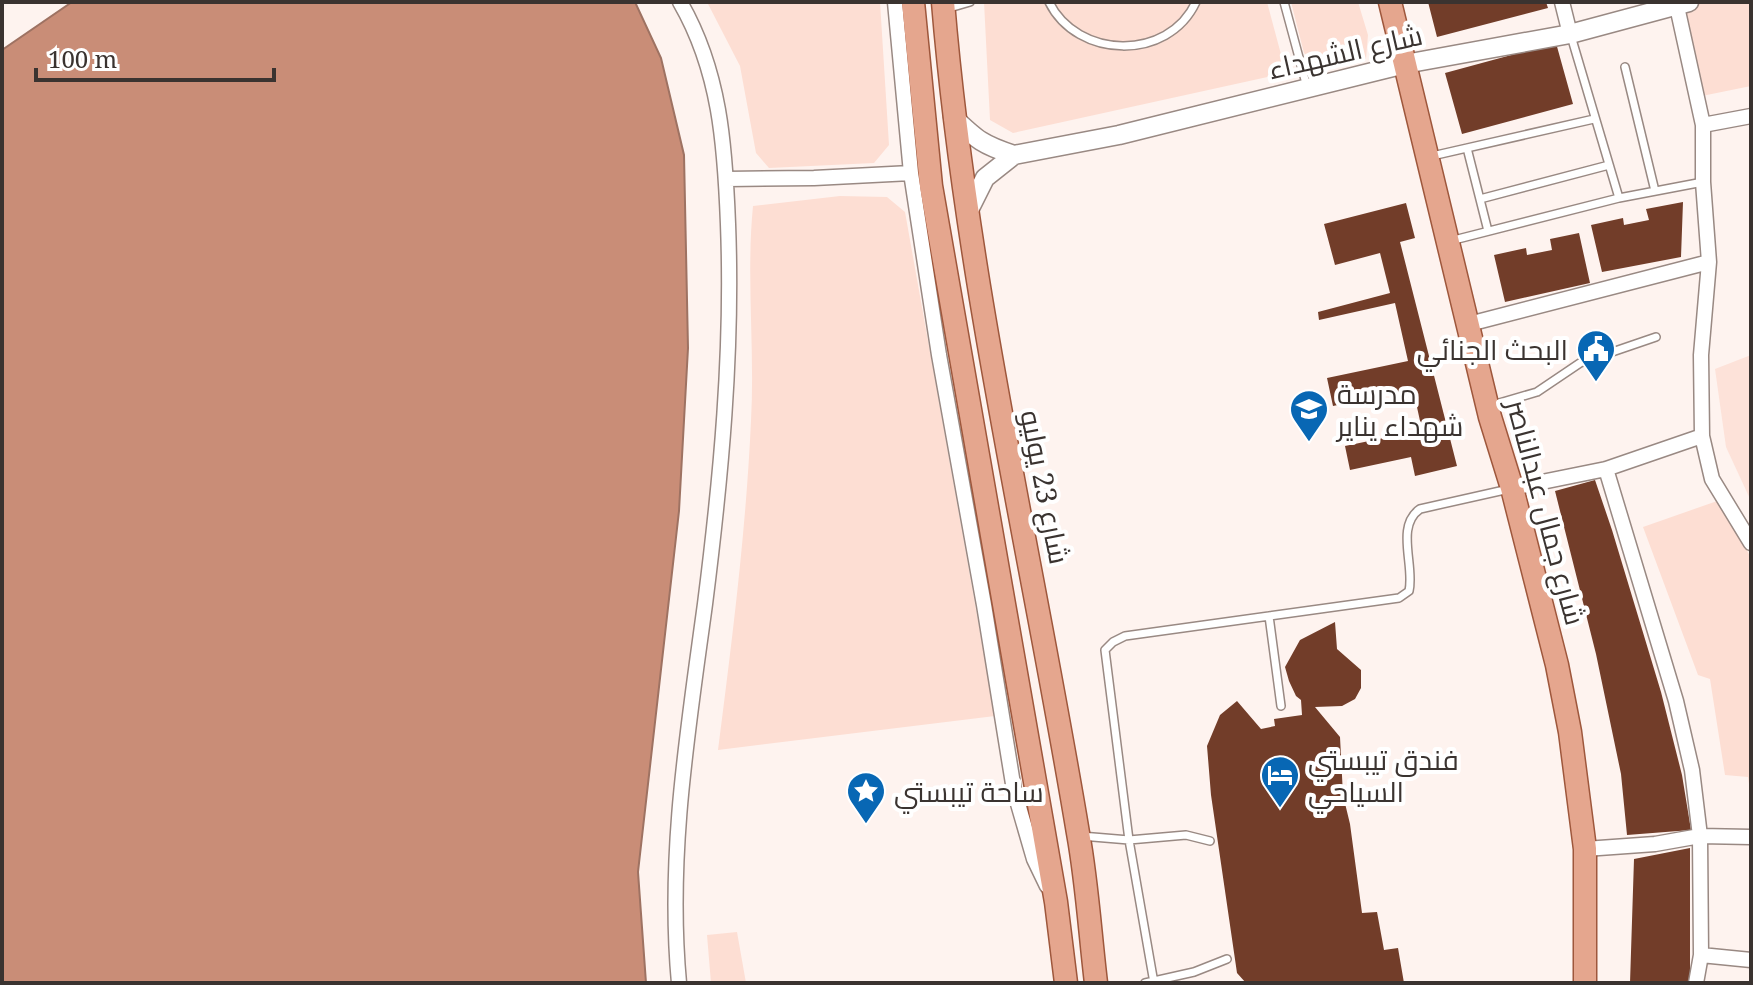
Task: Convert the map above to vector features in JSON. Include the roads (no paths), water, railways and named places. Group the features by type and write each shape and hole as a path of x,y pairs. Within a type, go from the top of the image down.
{"main road":[{"name":"شارع 23 يوليو","path":"913,2 947,339 1056,902 1066,983"},
{"name":"شارع جمال عبدالناصر","path":"1390,2 1488,407 1557,665 1570,732 1585,849 1585,983"},
{"name":"شارع 23 يوليو","path":"943,6 953,117 967,216 1079,836 1096,983"}],"street":[{"path":"679,983 675,904 678,823 718,492 731,280 727,179 719,103 705,57 680,2"},
{"path":"895,2 911,173 947,339"},
{"path":"1562,2 1570,34"},
{"path":"1681,3 1703,125 1703,182 1709,262 1701,355 1702,436 1712,479 1751,543"},
{"name":"شارع الشهداء","path":"967,216 973,197 985,178 1014,155 1119,135 1405,64 1570,34 1681,3"},
{"path":"1703,125 1751,116"},
{"path":"953,117 977,141 1014,155"},
{"path":"727,179 911,173"},
{"path":"1469,324 1709,262"},
{"path":"1512,488 1606,469 1702,436"},
{"path":"1606,469 1676,701 1692,770 1700,836 1701,955 1696,983"},
{"path":"1585,849 1655,844 1700,836 1751,837"},
{"path":"1701,955 1751,960"}],"lane":[{"path":"943,6 970,2"},
{"path":"1049,2 1056,17 1087,40 1124,48 1161,39 1190,15 1196,2"},
{"path":"1284,2 1307,87"},
{"path":"1570,34 1619,198"},
{"path":"1625,67 1655,191"},
{"path":"1427,157 1594,119"},
{"path":"1467,148 1488,231"},
{"path":"1480,199 1609,165"},
{"path":"1448,241 1619,198 1703,182"},
{"path":"1488,407 1537,392 1580,363 1656,337"},
{"path":"1227,959 1194,972 1151,983 1105,650 1125,636 1399,598 1409,591 1412,581 1407,524 1412,515 1420,509 1512,488"},
{"path":"1269,616 1281,706"},
{"path":"1079,836 1129,840 1186,835 1210,841"}],"place":[{"name":"البحث الجنائي","path":"1596,383"},
{"name":"مدرسة شهداء يناير","path":"1309,443"},
{"name":"فندق تيبستي السياحي","path":"1280,809"},
{"name":"ساحة تيبستي","path":"866,825"}]}
